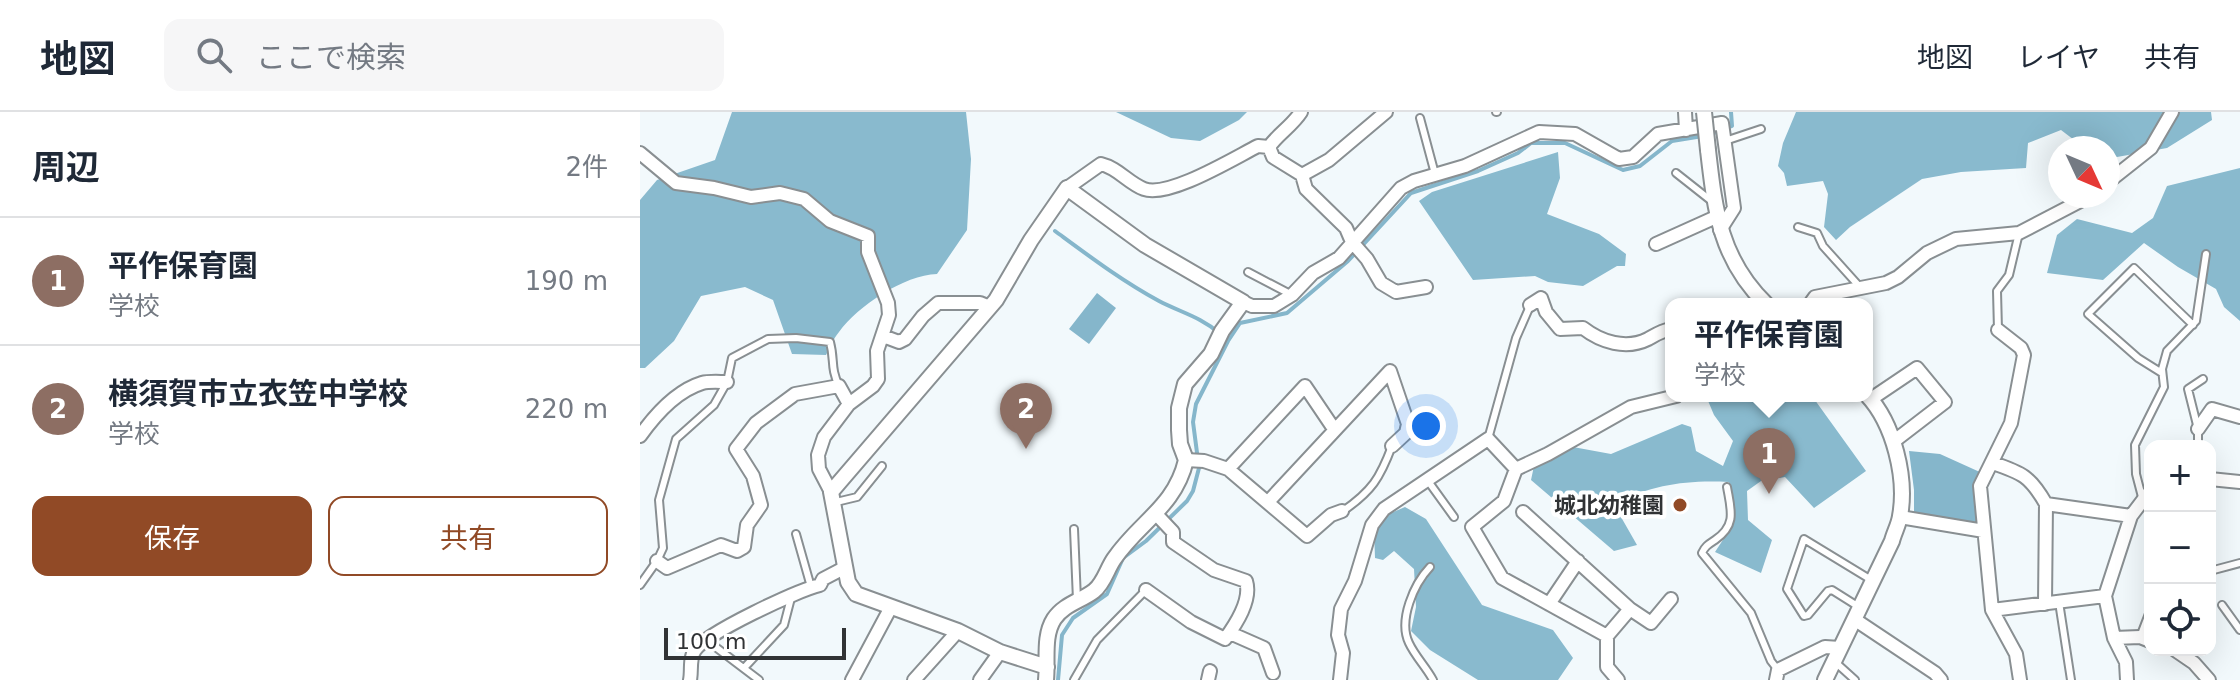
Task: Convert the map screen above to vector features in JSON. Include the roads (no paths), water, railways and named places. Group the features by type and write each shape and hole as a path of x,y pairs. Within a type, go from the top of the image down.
{"street":[{"path":"832,498 990,307 1067,188 1101,164 1111,166 1144,189 1164,190 1258,146 1269,147 1292,126 1301,112"},
{"path":"1302,175 1329,160 1386,112"},
{"path":"1685,112 1686,130"},
{"path":"1704,112 1717,217 1735,265 1760,298"},
{"path":"2120,173 2151,148 2172,112"},
{"path":"1067,188 1145,245 1243,302 1252,306 1274,306 1292,295 1313,273 1339,258 1401,188 1435,174 1465,166 1539,132 1575,134 1619,159 1633,157 1658,134 1722,123 1734,208 1656,244"},
{"path":"1269,147 1273,157 1302,175 1306,189 1335,214 1352,242 1388,288 1396,292 1426,287"},
{"path":"640,153 676,183 751,197 780,193 804,199 830,221 868,236 868,252 888,303 889,315 877,351 878,379 849,404 824,437 818,455 819,469 832,498 848,582 856,594 958,631 1047,673 1047,638 1054,620 1067,605 1099,586 1113,560 1161,520 1186,460 1179,430 1179,408 1185,384 1211,354 1222,331 1243,302"},
{"path":"1814,298 1859,286 1886,283 1927,253 1956,239 2019,233 2067,208"},
{"path":"1530,305 1541,298 1546,312 1560,329 1583,328 1610,343 1646,340 1665,330"},
{"path":"883,336 899,342 905,339 938,303 980,303 990,307"},
{"path":"1998,330 2021,348 2024,355 2011,423 1980,486 1992,610 2016,654 2020,680"},
{"path":"1873,395 1917,368 1945,402 1893,442"},
{"path":"1268,502 1390,371 1408,424 1406,433 1392,446"},
{"path":"640,436 659,411 688,390 703,382 727,382"},
{"path":"657,561 667,568 721,545 737,551 744,547 747,525 761,505 753,476 736,449 756,423 795,394 839,386 849,404"},
{"path":"1228,469 1305,386 1334,429"},
{"path":"1607,636 1502,578 1472,527 1504,501 1516,469 1631,407 1665,399"},
{"path":"1825,680 1900,517 1901,482 1893,442 1872,402"},
{"path":"2198,429 2212,409 2240,417"},
{"path":"1340,680 1343,653 1338,635 1341,609 1355,581 1372,525 1384,509 1488,439 1516,469"},
{"path":"1186,460 1204,461 1228,469 1307,536 1331,515 1342,511"},
{"path":"1993,463 2023,474 2034,483 2046,504 2045,604"},
{"path":"2216,480 2240,482"},
{"path":"2127,680 2126,662 2114,638 2105,596 2131,516 2144,498"},
{"path":"2046,504 2131,516"},
{"path":"1523,512 1630,609 1651,623 1671,599"},
{"path":"1900,517 1984,531"},
{"path":"1146,590 1191,622 1225,639 1242,611 1248,585 1246,581 1214,570 1192,557 1173,542 1173,532 1161,520"},
{"path":"1549,604 1578,561"},
{"path":"690,680 692,653 705,639 792,595 820,585 823,579 844,568"},
{"path":"1992,610 2105,596"},
{"path":"852,680 891,607"},
{"path":"1618,680 1607,667 1607,636 1630,609"},
{"path":"1857,613 1941,680"},
{"path":"914,680 958,631"},
{"path":"1230,633 1264,648 1273,673"},
{"path":"2114,638 2144,639"},
{"path":"1777,675 1825,647 1837,655"},
{"path":"980,680 1000,652"},
{"path":"2184,656 2209,680"}],"lane":[{"path":"1420,118 1435,174"},
{"path":"1725,141 1761,129"},
{"path":"1676,173 1717,217"},
{"path":"1798,227 1817,233 1823,246 1859,286"},
{"path":"1998,330 1997,291 2009,275 2019,233"},
{"path":"2144,491 2136,474 2135,445 2164,387 2162,369 2167,351 2196,321 2206,254"},
{"path":"2164,374 2138,358 2088,314 2134,268 2193,325"},
{"path":"1248,272 1292,295"},
{"path":"1488,439 1516,338 1530,305"},
{"path":"640,585 663,548 659,500 676,439 714,405 727,382 732,358 768,339 830,342 833,354 831,370 839,386"},
{"path":"2198,440 2188,389 2203,379"},
{"path":"1342,511 1360,499 1379,479 1392,446"},
{"path":"832,498 857,497 882,466"},
{"path":"1426,480 1454,517"},
{"path":"1727,487 1731,521 1726,532 1705,547 1702,553 1751,613 1777,675"},
{"path":"1074,529 1077,600"},
{"path":"796,534 811,587"},
{"path":"1857,613 1832,590 1804,616 1787,589 1804,539 1873,581"},
{"path":"2216,569 2240,563"},
{"path":"1430,567 1418,580 1409,604 1407,640 1433,680"},
{"path":"1074,680 1097,640 1146,590"},
{"path":"744,668 784,625 792,595"},
{"path":"2059,602 2071,680"},
{"path":"2222,605 2240,630"},
{"path":"705,639 759,680"},
{"path":"1837,655 1855,680"}],"waterway":[{"path":"1058,680 1062,635 1073,618 1107,594 1123,558 1146,541 1187,501 1193,491 1199,468 1193,422 1196,404 1240,323 1287,313 1348,261 1411,193 1478,171 1518,153 1531,143 1565,143 1623,170 1640,166 1672,141 1709,135 1732,126 1731,112"},
{"path":"1055,231 1132,285 1219,333"}],"place":[{"name":"横須賀市立衣笠中学校","path":"1026,449"},
{"name":"平作保育園","path":"1769,494"},
{"name":"城北幼稚園","path":"1680,505"}]}
